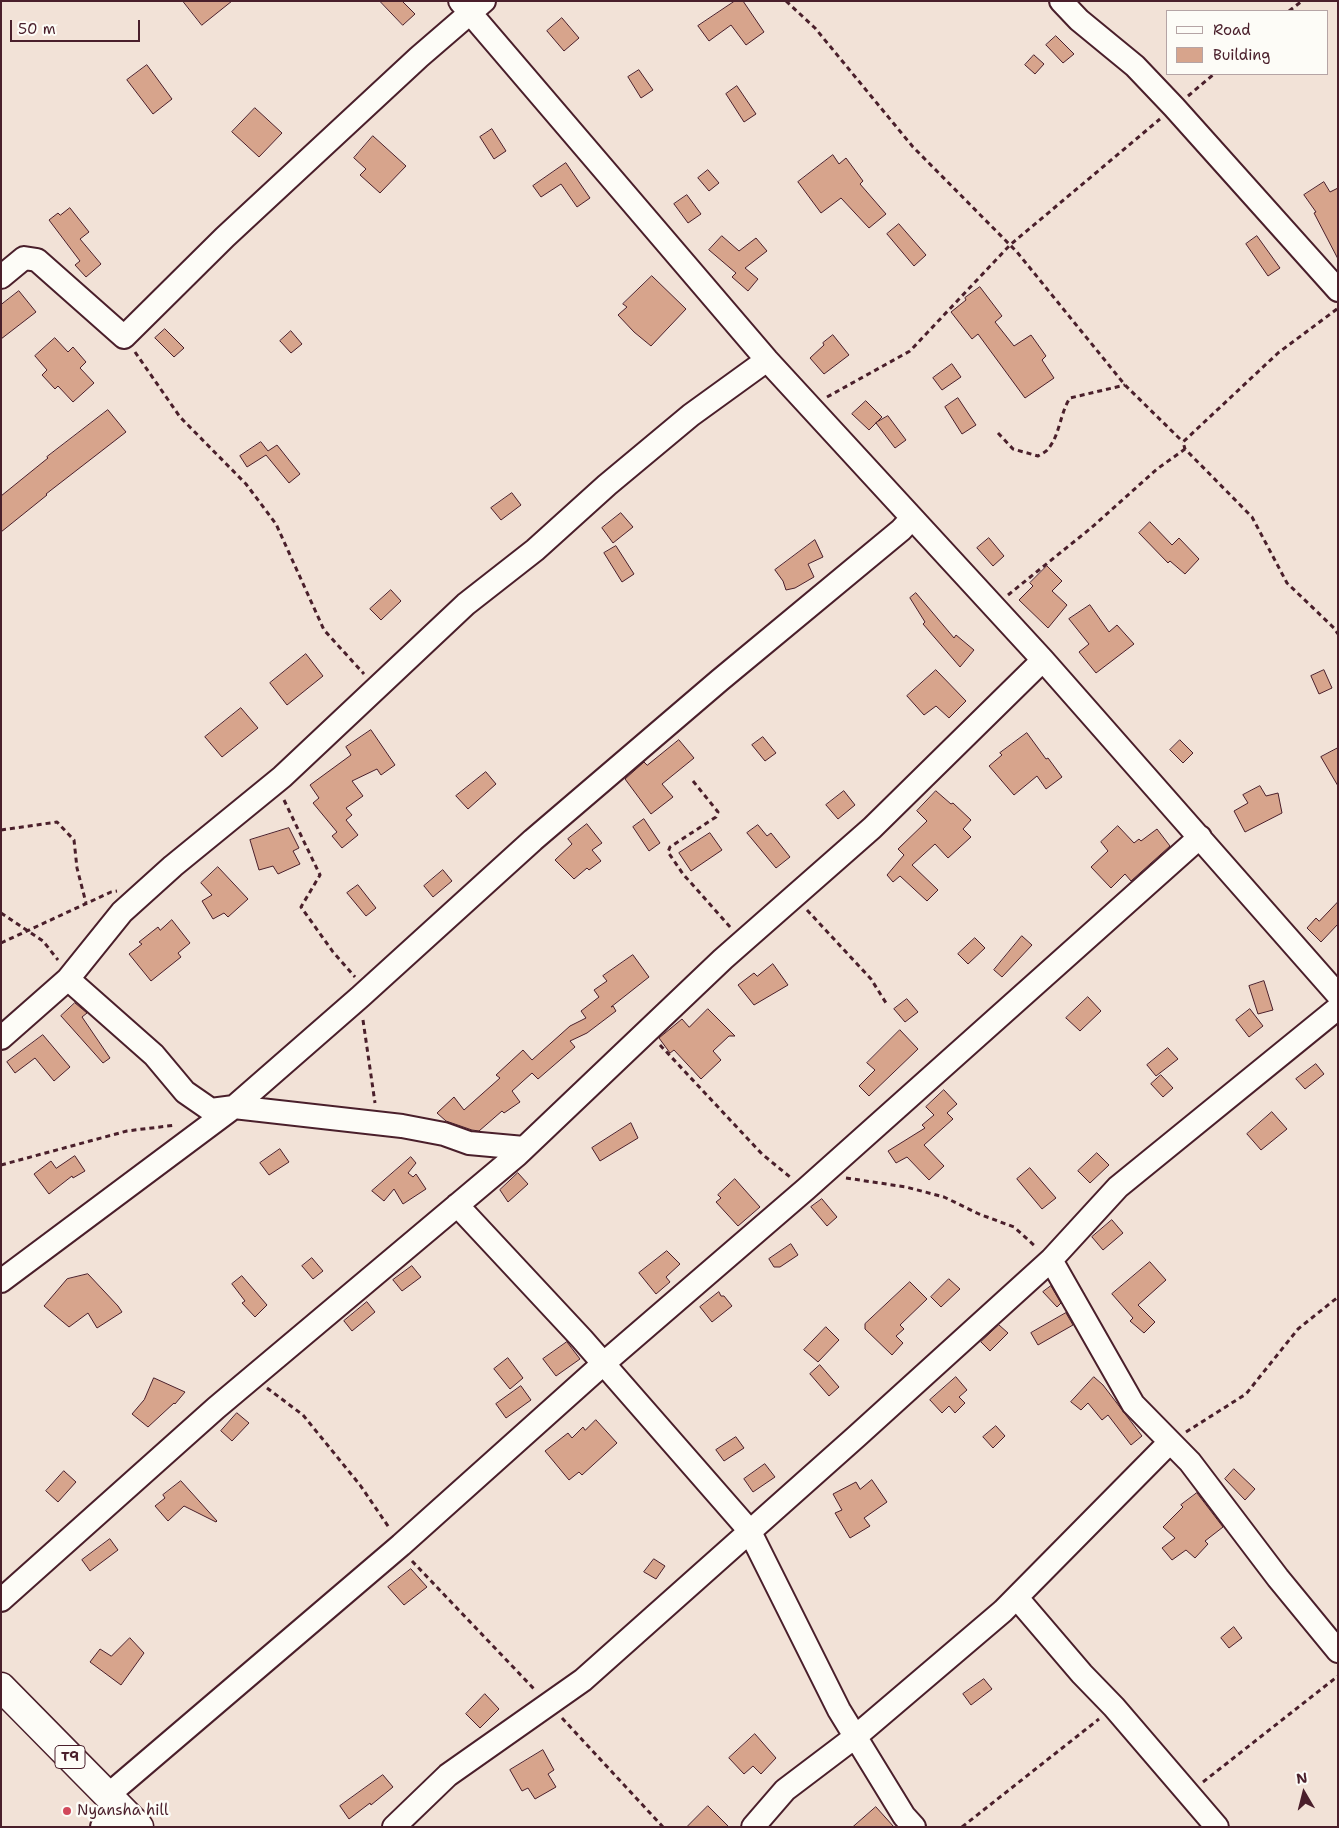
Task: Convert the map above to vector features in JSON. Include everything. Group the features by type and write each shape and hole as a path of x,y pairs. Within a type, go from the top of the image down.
{"highway":[{"name":"T9","path":"1,1687 117,1815"}],"street":[{"path":"1061,1 1079,20 1134,66 1174,107 1338,290"},
{"path":"1,276 24,258 37,260 124,337 225,237 412,63 471,5 767,360 1043,660 1338,995"},
{"path":"1,1038 68,979 122,912 174,866 282,777 466,604 535,550 607,485 691,415 767,360"},
{"path":"1,1281 234,1107 360,997 532,840 720,680 901,530 912,518"},
{"path":"1,1600 216,1408 524,1148 744,941 872,828 1043,660"},
{"path":"117,1815 400,1545 603,1364 806,1189 1200,837"},
{"path":"68,979 154,1056 185,1092 211,1110 234,1107 402,1126 444,1134 469,1143 524,1148"},
{"path":"394,1827 448,1775 583,1680 1051,1260 1118,1187 1338,1008"},
{"path":"457,1205 603,1364 749,1530 839,1710 904,1816 914,1827"},
{"path":"1051,1260 1132,1404 1190,1462 1278,1578 1338,1651"},
{"path":"753,1827 785,1790 855,1737 996,1618 1170,1442"},
{"path":"1017,1598 1217,1827"}],"path":[{"path":"786,1 815,28 913,148 1010,245 1125,385 1183,442 1185,449 1252,517 1287,583 1338,634"},
{"path":"1291,10 1302,1"},
{"path":"810,407 910,351 1010,245 1213,75"},
{"path":"1183,442 1278,353 1338,309"},
{"path":"124,337 180,417 246,484 276,524 324,630 376,687"},
{"path":"998,433 1013,449 1038,456 1048,449 1059,428 1065,407 1070,398 1125,385"},
{"path":"994,607 1091,528 1157,469 1185,449"},
{"path":"282,777 281,794 320,875 301,907 333,952 355,977 360,997 374,1102 402,1126"},
{"path":"693,781 718,812 716,816 670,848 668,852 683,874 744,941"},
{"path":"1,830 57,822 74,840 77,868 86,903"},
{"path":"1,943 86,903 111,892 119,891"},
{"path":"794,896 870,979 886,1003"},
{"path":"1,914 43,941 57,957 68,979"},
{"path":"1,1165 127,1131 178,1125"},
{"path":"1170,1442 1246,1394 1298,1329 1338,1297"},
{"path":"1188,1793 1232,1761 1338,1676"},
{"path":"549,1704 663,1827"},
{"path":"962,1827 1114,1707"}],"building":[{"path":"183,1 232,1 202,25"},
{"path":"380,1 402,1 415,14 403,25"},
{"path":"735,1 743,1 764,32 746,45 731,25 709,41 698,26"},
{"path":"562,18 579,38 564,51 547,31"},
{"path":"1056,36 1074,54 1063,63 1046,45"},
{"path":"1034,55 1044,64 1035,74 1025,65"},
{"path":"147,65 172,99 153,114 127,80"},
{"path":"639,70 653,90 641,98 628,77"},
{"path":"737,86 756,114 744,122 726,94"},
{"path":"255,108 282,133 259,157 232,132"},
{"path":"492,129 506,151 494,159 480,137"},
{"path":"373,136 406,166 380,193 360,175 366,169 354,158"},
{"path":"833,155 839,164 846,158 863,181 860,184 886,214 869,228 841,198 821,213 798,182"},
{"path":"566,163 590,198 577,207 561,184 541,197 533,186"},
{"path":"708,170 719,183 709,191 698,178"},
{"path":"1324,182 1330,192 1338,188 1338,259 1314,213 1316,212 1304,195"},
{"path":"687,195 701,214 688,223 674,204"},
{"path":"70,208 89,232 80,239 101,264 86,277 75,265 80,261 49,220 58,213 60,215"},
{"path":"899,224 926,255 914,266 887,234"},
{"path":"722,236 739,251 756,238 767,251 745,268 758,279 748,291 732,277 736,273 709,250"},
{"path":"1257,236 1280,268 1268,276 1246,244"},
{"path":"652,276 686,309 651,346 618,315 627,307 623,304"},
{"path":"980,287 1002,316 995,322 1014,346 1031,335 1046,356 1042,360 1054,378 1025,398 978,334 972,339 951,312"},
{"path":"19,291 36,312 1,339 1,305"},
{"path":"165,329 184,348 174,357 155,338"},
{"path":"291,331 302,344 291,353 280,341"},
{"path":"833,335 849,355 824,374 810,358"},
{"path":"55,338 68,352 73,347 86,362 80,368 94,383 73,402 58,386 55,389 42,375 47,370 35,356"},
{"path":"952,364 961,377 942,390 933,378"},
{"path":"958,398 976,425 962,434 945,407"},
{"path":"866,401 882,417 869,430 852,414"},
{"path":"108,410 126,432 46,494 1,532 1,496 47,457"},
{"path":"888,416 906,440 895,448 876,423"},
{"path":"261,442 268,451 277,445 300,474 289,483 266,455 247,467 240,456"},
{"path":"512,493 521,505 501,520 491,508"},
{"path":"621,513 633,527 613,543 602,528"},
{"path":"1150,522 1172,545 1179,538 1199,559 1185,574 1170,561 1168,563 1139,533"},
{"path":"989,538 1004,556 993,566 977,548"},
{"path":"815,540 823,557 808,564 814,577 795,588 786,590 783,581 775,570"},
{"path":"616,546 634,574 622,582 604,553"},
{"path":"1047,566 1062,581 1052,591 1067,605 1048,628 1019,600 1033,586 1030,583"},
{"path":"391,590 401,601 381,620 370,609"},
{"path":"916,593 954,638 956,635 974,650 960,667 923,624 925,622 910,598"},
{"path":"1090,605 1109,632 1117,625 1134,644 1096,673 1079,652 1089,644 1069,619"},
{"path":"306,654 323,676 287,705 270,683"},
{"path":"936,670 966,701 949,718 936,706 924,715 907,696"},
{"path":"1324,670 1332,688 1319,694 1311,676"},
{"path":"241,708 258,728 222,757 205,737"},
{"path":"371,730 395,765 381,775 377,769 352,781 363,796 346,808 352,815 346,820 358,835 342,848 332,836 337,832 313,803 319,798 310,785 351,755 346,747"},
{"path":"1027,733 1062,777 1046,789 1037,776 1014,795 989,766 1002,755 1000,753"},
{"path":"763,737 776,753 765,761 752,745"},
{"path":"679,740 694,758 662,784 673,797 651,814 625,779 644,762 647,765"},
{"path":"1180,740 1193,753 1183,763 1170,750"},
{"path":"1338,748 1338,786 1321,757"},
{"path":"486,772 496,784 468,809 456,796"},
{"path":"1260,786 1266,796 1278,793 1282,813 1245,832 1234,811 1248,803 1243,795"},
{"path":"844,791 855,805 838,819 826,805"},
{"path":"936,791 951,804 953,803 971,820 963,829 971,837 948,858 935,844 912,865 938,890 927,901 900,876 893,882 887,875 904,855 898,849 927,821 917,811"},
{"path":"644,819 660,843 649,851 633,827"},
{"path":"587,824 602,843 592,850 601,861 589,870 587,868 574,879 555,860 572,844 568,839"},
{"path":"758,825 767,836 771,833 790,857 776,868 747,833"},
{"path":"1118,826 1134,843 1139,839 1141,841 1157,829 1170,846 1131,881 1125,874 1111,888 1091,867 1108,851 1101,842"},
{"path":"289,828 299,848 293,851 300,864 278,874 273,866 259,870 250,840"},
{"path":"710,833 722,850 691,871 679,853"},
{"path":"218,867 248,899 228,917 224,913 213,919 202,901 212,895 201,883"},
{"path":"443,870 452,881 433,897 424,886"},
{"path":"358,885 376,908 366,916 347,893"},
{"path":"1338,902 1338,924 1321,942 1307,928 1316,918 1319,921"},
{"path":"172,920 190,943 178,953 181,957 151,981 129,954 142,944 139,942 158,927 160,930"},
{"path":"1022,936 1032,945 1002,977 994,970"},
{"path":"975,938 985,948 968,964 958,954"},
{"path":"633,955 649,977 611,1007 613,1006 616,1011 587,1033 570,1041 575,1047 538,1079 532,1073 512,1091 520,1102 504,1113 502,1111 479,1131 446,1121 437,1113 454,1097 464,1110 500,1078 496,1075 523,1050 532,1060 570,1026 586,1018 581,1011 599,997 594,990 607,981 603,976"},
{"path":"773,964 788,985 754,1005 738,985 754,973 757,976"},
{"path":"1264,981 1273,1010 1258,1014 1249,986"},
{"path":"1088,997 1101,1011 1080,1031 1066,1018"},
{"path":"907,999 918,1012 905,1022 894,1009"},
{"path":"75,1003 87,1013 82,1017 110,1058 103,1063 61,1016"},
{"path":"708,1009 735,1036 729,1036 713,1051 721,1060 701,1079 674,1050 670,1053 659,1038 682,1019 689,1027"},
{"path":"1250,1009 1263,1026 1249,1037 1236,1020"},
{"path":"900,1030 918,1049 869,1096 859,1086 875,1070 867,1063"},
{"path":"43,1035 70,1067 54,1081 35,1058 15,1073 7,1062"},
{"path":"1168,1048 1178,1059 1156,1076 1147,1065"},
{"path":"1316,1064 1324,1074 1305,1089 1296,1079"},
{"path":"1161,1075 1173,1088 1163,1097 1151,1084"},
{"path":"944,1090 957,1104 947,1113 953,1119 924,1145 944,1166 929,1180 907,1157 896,1163 888,1151 925,1128 922,1125 934,1115 926,1107"},
{"path":"1272,1112 1287,1129 1261,1150 1247,1134"},
{"path":"631,1123 638,1138 600,1161 592,1148"},
{"path":"280,1149 289,1162 269,1175 260,1163"},
{"path":"1097,1153 1109,1165 1090,1183 1078,1171"},
{"path":"75,1156 85,1171 73,1178 72,1176 49,1194 34,1174 51,1161 56,1168"},
{"path":"411,1157 416,1163 408,1173 413,1177 416,1174 426,1189 403,1204 394,1189 384,1201 372,1191"},
{"path":"1030,1168 1056,1198 1042,1209 1017,1179"},
{"path":"518,1173 528,1184 508,1202 500,1190"},
{"path":"735,1179 760,1207 738,1226 716,1202 721,1198 718,1195"},
{"path":"822,1199 837,1217 827,1226 811,1207"},
{"path":"1112,1220 1123,1233 1103,1250 1092,1237"},
{"path":"791,1244 798,1255 780,1267 774,1267 769,1259"},
{"path":"667,1251 680,1264 666,1277 670,1282 656,1294 639,1273"},
{"path":"312,1258 323,1271 313,1279 302,1266"},
{"path":"1150,1262 1166,1280 1138,1305 1155,1322 1144,1333 1130,1321 1133,1318 1112,1294"},
{"path":"412,1266 421,1277 402,1291 393,1280"},
{"path":"88,1274 122,1312 97,1328 88,1313 69,1327 44,1306 67,1279"},
{"path":"242,1276 267,1305 255,1317 242,1303 245,1301 232,1284"},
{"path":"949,1279 960,1289 941,1307 931,1297"},
{"path":"910,1282 927,1299 900,1325 904,1329 896,1336 903,1343 892,1355 865,1329 865,1324"},
{"path":"1051,1286 1061,1303 1057,1307 1043,1292"},
{"path":"719,1292 732,1306 712,1322 700,1307"},
{"path":"367,1302 375,1312 352,1331 344,1321"},
{"path":"1066,1313 1073,1325 1038,1345 1031,1333"},
{"path":"999,1325 1008,1333 990,1351 981,1342"},
{"path":"826,1327 839,1340 818,1362 804,1350"},
{"path":"567,1342 580,1359 556,1376 543,1359"},
{"path":"508,1358 523,1378 510,1389 494,1369"},
{"path":"820,1365 839,1387 829,1396 810,1374"},
{"path":"956,1377 967,1390 959,1397 965,1403 955,1413 949,1406 942,1413 930,1400"},
{"path":"1094,1377 1103,1385 1142,1436 1131,1445 1108,1415 1102,1420 1088,1403 1081,1410 1071,1402"},
{"path":"154,1378 185,1392 175,1404 148,1427 132,1414 144,1400"},
{"path":"521,1386 531,1400 506,1418 496,1404"},
{"path":"237,1413 249,1423 232,1441 221,1431"},
{"path":"596,1420 617,1443 582,1475 579,1472 569,1480 545,1451 568,1433 572,1438 583,1427 585,1430"},
{"path":"996,1426 1005,1436 993,1448 983,1437"},
{"path":"736,1437 744,1448 724,1461 716,1450"},
{"path":"765,1464 775,1477 753,1492 744,1479"},
{"path":"1234,1469 1255,1489 1245,1500 1225,1479"},
{"path":"64,1471 76,1482 58,1502 46,1491"},
{"path":"872,1480 887,1502 864,1518 870,1526 850,1538 835,1513 842,1510 833,1494 856,1482 860,1489"},
{"path":"181,1481 216,1522 184,1506 168,1521 155,1506 165,1498 163,1495"},
{"path":"1197,1493 1223,1527 1205,1541 1208,1544 1195,1558 1186,1550 1172,1560 1162,1548 1175,1538 1163,1527 1183,1507 1181,1505"},
{"path":"110,1539 118,1550 90,1571 82,1560"},
{"path":"654,1559 665,1566 656,1579 644,1572"},
{"path":"411,1569 427,1587 404,1605 388,1587"},
{"path":"1234,1627 1242,1638 1229,1648 1221,1638"},
{"path":"130,1638 144,1653 121,1685 90,1662 100,1649 111,1656"},
{"path":"984,1679 992,1689 971,1705 963,1694"},
{"path":"485,1694 499,1709 480,1728 466,1714"},
{"path":"755,1734 776,1758 761,1774 753,1766 744,1774 729,1758"},
{"path":"543,1750 554,1770 548,1774 556,1787 535,1799 528,1788 522,1791 510,1770"},
{"path":"383,1775 393,1787 371,1805 370,1803 349,1819 340,1806"},
{"path":"708,1806 729,1827 687,1827"},
{"path":"876,1807 894,1827 853,1827"}],"place":[{"name":"Nyansha hill","path":"67,1811"}]}
